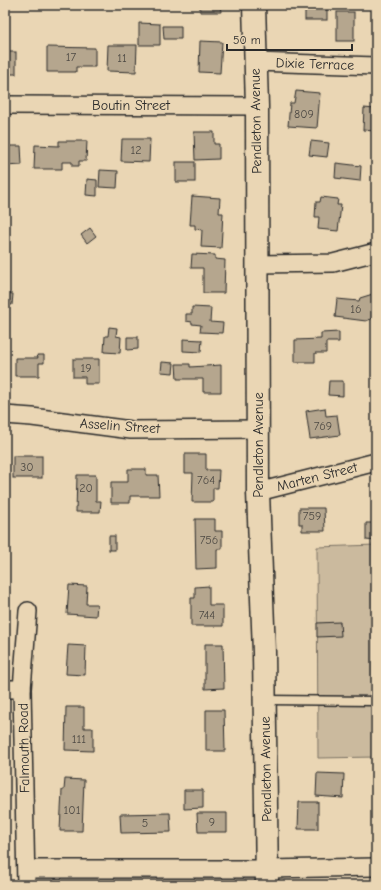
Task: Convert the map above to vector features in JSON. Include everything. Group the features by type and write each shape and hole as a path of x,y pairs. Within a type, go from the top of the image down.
{"street":[{"name":"Pendleton Avenue","path":"254,5 257,106 258,492 265,700 267,877"},
{"name":"Dixie Terrace","path":"255,62 376,66"},
{"name":"Boutin Street","path":"5,105 257,106"},
{"path":"257,264 333,263 376,252"},
{"name":"Asselin Street","path":"5,415 32,417 131,430 259,429"},
{"name":"Marten Street","path":"258,492 376,462"},
{"name":"Falmouth Road","path":"26,877 22,689 28,611"},
{"path":"5,689 22,689"},
{"path":"26,877 267,877 376,867"}],"lane":[{"path":"265,700 376,701"}],"shaded area":[{"path":"376,545 376,757 318,758 317,547"}],"building":[{"path":"200,5 220,5 221,12 200,12"},
{"path":"305,5 327,5 327,20 305,20"},
{"path":"337,12 354,12 354,41 337,41"},
{"path":"139,23 160,24 160,45 139,45"},
{"path":"163,26 181,26 181,39 164,39"},
{"path":"200,41 222,42 220,73 199,72"},
{"path":"108,45 137,45 136,72 107,71"},
{"path":"47,47 95,48 95,67 76,67 76,72 47,72"},
{"path":"5,52 16,52 16,74 5,74"},
{"path":"296,91 320,93 317,128 288,126 290,103 294,103"},
{"path":"375,101 376,125 374,131 363,130 364,108 375,109"},
{"path":"194,132 214,132 214,144 219,144 219,159 195,160"},
{"path":"122,139 150,139 149,162 121,161"},
{"path":"59,141 87,141 86,161 79,161 79,166 72,166 72,162 62,162 62,169 34,169 35,145 59,146"},
{"path":"311,141 329,143 327,157 309,155"},
{"path":"5,142 8,142 8,146 21,146 22,165 5,166"},
{"path":"176,162 195,162 195,182 176,182"},
{"path":"336,163 361,166 360,181 335,178"},
{"path":"100,170 118,171 117,188 99,187"},
{"path":"87,179 97,180 97,196 86,195"},
{"path":"192,196 220,198 219,213 223,213 221,248 201,247 202,230 195,229 195,225 190,225"},
{"path":"321,197 338,199 337,205 341,205 338,231 318,229 319,217 315,217 316,202 320,202"},
{"path":"90,228 96,236 87,243 81,235"},
{"path":"192,254 215,255 215,259 225,260 224,293 203,293 203,268 191,268"},
{"path":"5,293 13,294 12,305 5,304"},
{"path":"376,293 376,317 366,321 335,317 337,299 359,301 360,298"},
{"path":"192,307 211,308 210,322 223,323 222,333 200,332 201,325 192,324 192,322 186,321 186,314 192,314"},
{"path":"109,327 117,328 116,336 121,337 120,353 104,352 105,336 108,336"},
{"path":"339,332 339,342 326,342 326,353 315,353 315,362 295,362 295,340 321,339 321,333"},
{"path":"127,337 138,337 138,349 127,350"},
{"path":"183,339 202,340 201,352 183,351"},
{"path":"37,355 44,355 44,363 39,363 39,376 15,376 15,358 38,358"},
{"path":"73,359 99,359 99,384 85,384 85,377 73,377"},
{"path":"162,362 174,363 173,373 161,372"},
{"path":"176,364 190,364 190,367 221,365 221,392 203,392 203,379 177,379"},
{"path":"329,381 343,381 343,396 328,395"},
{"path":"325,408 326,416 337,415 340,435 310,439 306,411"},
{"path":"185,454 206,454 206,470 219,470 218,488 213,488 213,502 192,502 193,473 185,473"},
{"path":"13,456 42,456 42,478 13,478"},
{"path":"128,469 146,469 146,475 158,475 159,496 130,496 130,503 111,503 111,482 128,482"},
{"path":"77,475 96,475 96,501 101,501 100,512 76,512"},
{"path":"299,508 324,508 325,531 302,531 302,524 299,524"},
{"path":"195,519 215,519 215,531 222,531 222,549 217,549 217,568 196,569"},
{"path":"366,523 376,523 376,541 366,540"},
{"path":"109,536 115,536 115,550 109,550"},
{"path":"69,585 87,586 86,604 97,604 96,616 67,614"},
{"path":"209,586 209,605 223,605 223,626 191,626 191,598 195,598 195,587"},
{"path":"340,622 341,636 317,637 317,623"},
{"path":"205,644 223,644 224,688 205,689"},
{"path":"68,645 86,646 85,675 66,674"},
{"path":"66,707 84,707 84,728 93,728 93,751 65,750"},
{"path":"206,710 224,710 225,751 206,751"},
{"path":"317,773 344,774 343,798 316,796"},
{"path":"65,779 84,780 82,831 60,831 62,790 64,790"},
{"path":"184,790 203,790 203,808 184,809"},
{"path":"299,802 318,802 318,829 298,829"},
{"path":"170,813 171,832 121,833 120,814"},
{"path":"197,813 227,813 227,832 198,832"}]}
